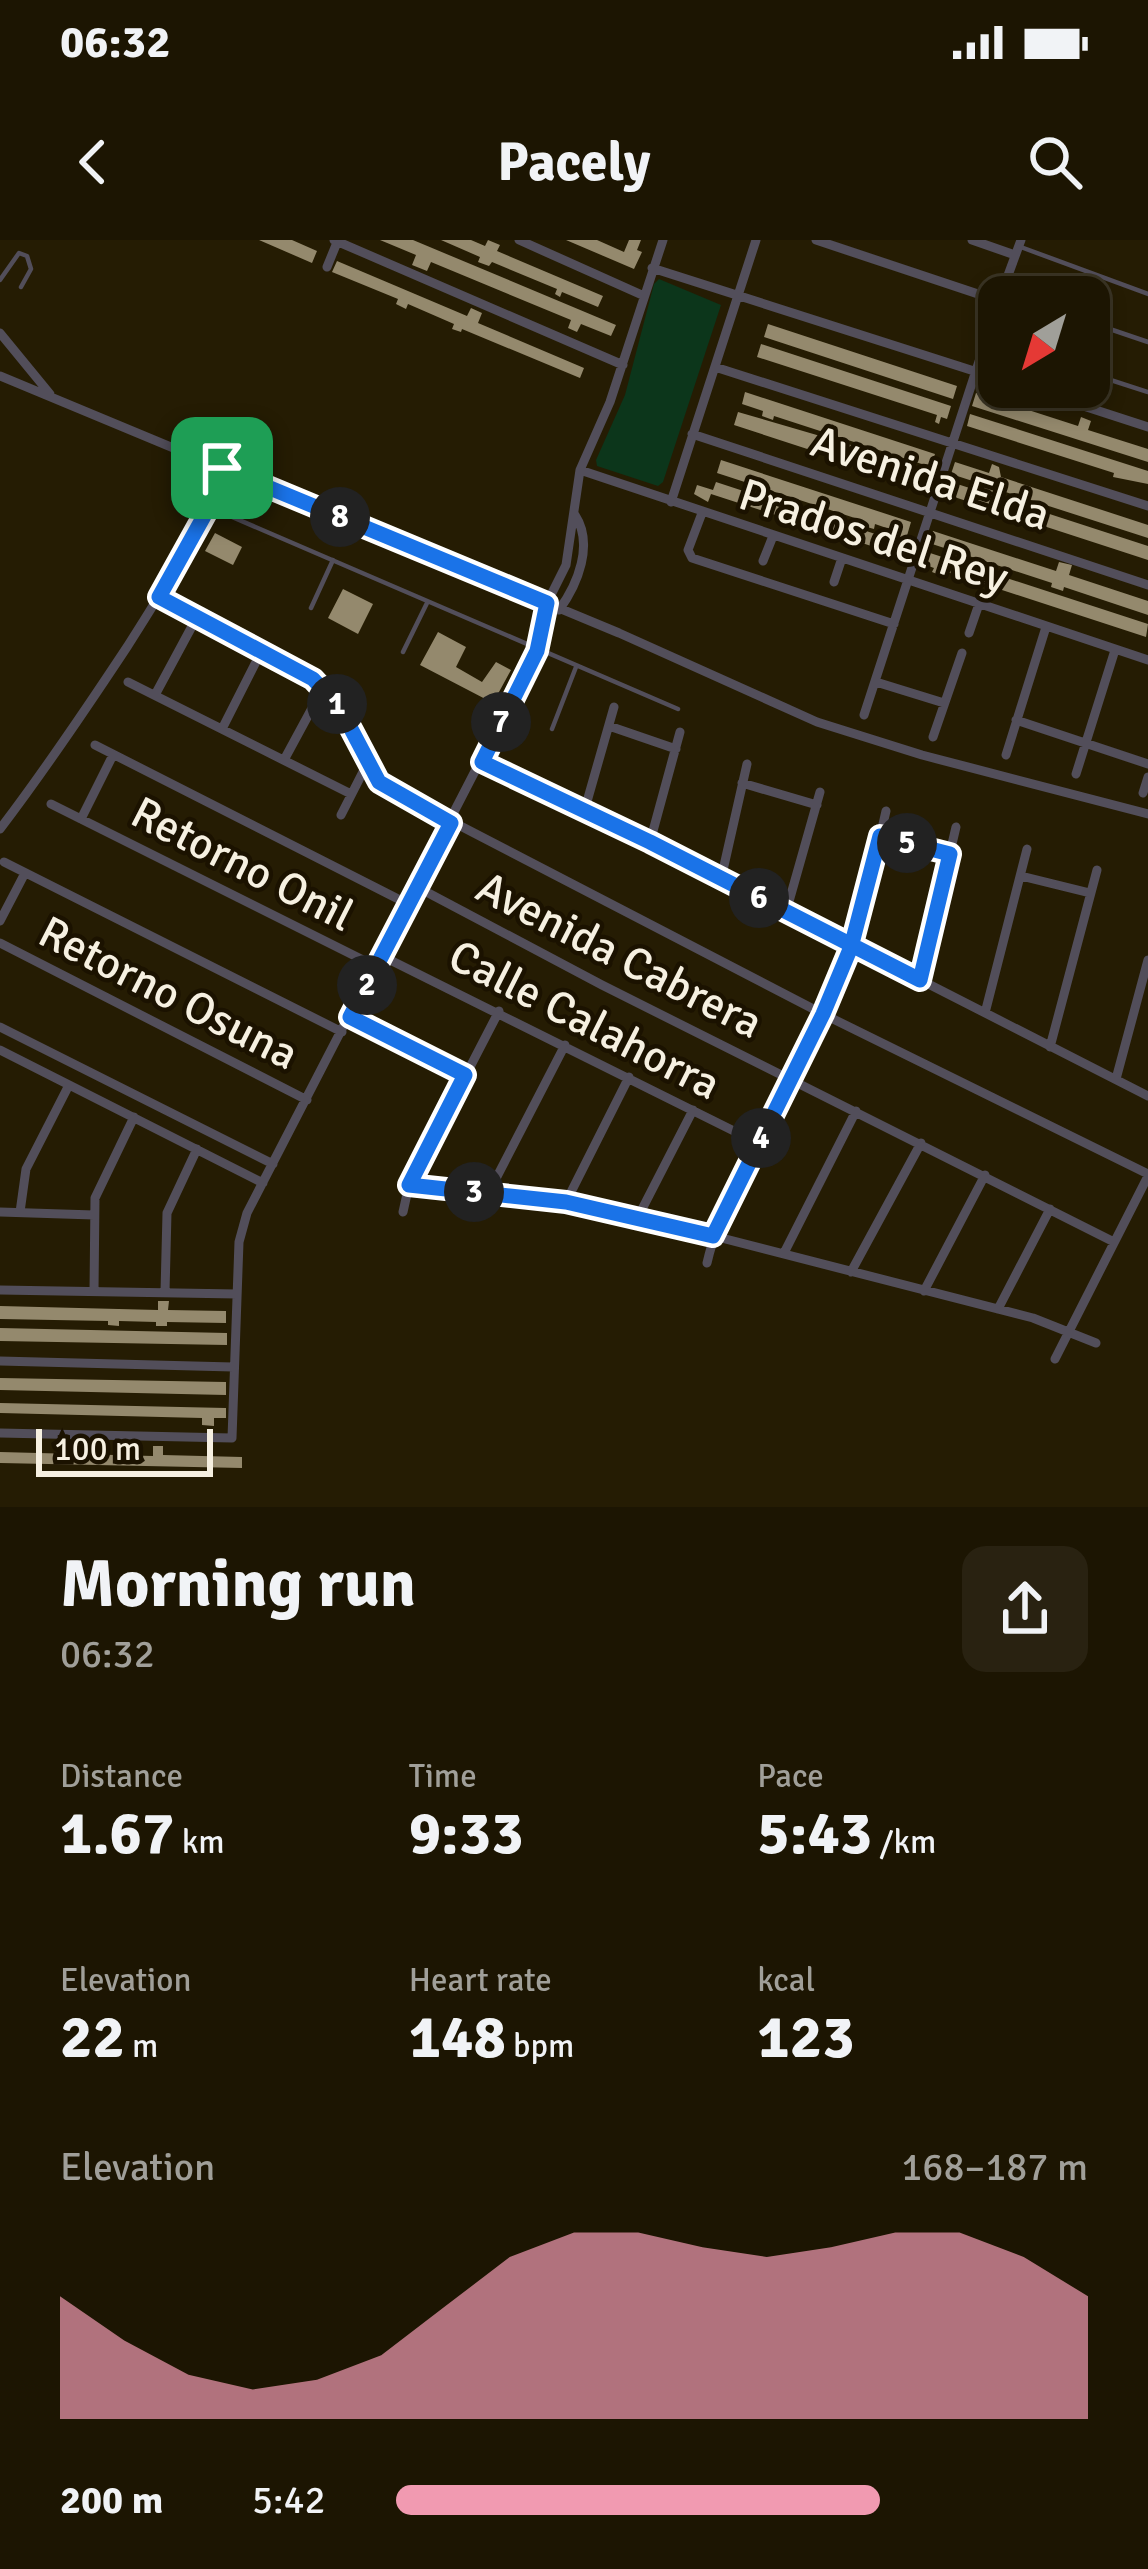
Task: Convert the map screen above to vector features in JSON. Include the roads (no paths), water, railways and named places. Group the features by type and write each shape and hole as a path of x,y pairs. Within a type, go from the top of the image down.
{"street":[{"path":"327,267 336,240 623,365"},
{"path":"519,240 642,295"},
{"path":"0,1433 226,1441 234,1434 241,1228 537,651 547,603 566,565 580,470 623,365 662,240"},
{"path":"671,502 756,240"},
{"path":"816,240 978,291"},
{"path":"972,240 1018,247 1008,276"},
{"path":"652,268 978,371"},
{"path":"0,333 54,398"},
{"path":"865,715 978,359"},
{"path":"715,367 1148,506"},
{"path":"0,376 853,735 1148,814"},
{"path":"1088,408 1148,428"},
{"name":"Avenida Elda","path":"692,434 1148,584"},
{"path":"0,829 43,774 159,597 209,507 222,468"},
{"name":"Prados del Rey","path":"580,470 1148,660"},
{"path":"702,513 688,550 692,558 894,624"},
{"path":"545,622 560,609 581,564 584,532 575,514"},
{"path":"764,561 773,536"},
{"path":"834,582 842,557"},
{"path":"159,597 290,664 323,688 340,708 379,782 393,791 823,1014 1148,1175 1055,1359"},
{"path":"969,633 979,604"},
{"path":"155,695 197,617"},
{"path":"1006,755 1046,627"},
{"path":"221,729 262,650"},
{"path":"1076,774 1115,650"},
{"path":"933,737 962,653"},
{"path":"128,682 351,794"},
{"path":"876,682 944,703"},
{"path":"284,760 323,688"},
{"path":"584,812 614,707"},
{"path":"1016,720 1148,764"},
{"path":"609,726 676,749"},
{"path":"650,842 680,732"},
{"name":"Retorno Onil","path":"94,745 408,904"},
{"name":"Retorno Onil","path":"81,819 113,754"},
{"path":"482,762 650,842 1148,1096"},
{"path":"341,815 367,764"},
{"path":"721,878 747,764"},
{"path":"1143,793 1148,777"},
{"path":"742,783 817,805"},
{"path":"786,912 820,792"},
{"name":"Retorno Onil","path":"51,804 379,961"},
{"path":"707,1263 713,1236 823,1014 851,947 886,812"},
{"path":"920,980 956,826"},
{"path":"880,836 950,854"},
{"path":"985,1013 1027,850"},
{"name":"Retorno Osuna","path":"4,862 342,1032"},
{"path":"1050,1047 1096,870"},
{"name":"Retorno Osuna","path":"0,920 25,873"},
{"path":"1021,876 1090,893"},
{"name":"Avenida Cabrera","path":"417,887 1114,1242"},
{"name":"Retorno Osuna","path":"0,943 307,1100"},
{"path":"1116,1079 1148,960"},
{"name":"Calle Calahorra","path":"379,961 499,1011 758,1143"},
{"path":"403,1212 409,1185 499,1011"},
{"path":"350,1017 465,1075"},
{"path":"0,1027 273,1164"},
{"path":"488,1194 566,1045"},
{"path":"1,1054 262,1183"},
{"path":"566,1202 629,1077"},
{"path":"20,1212 26,1168 69,1085"},
{"path":"638,1217 693,1110"},
{"path":"784,1252 856,1111"},
{"path":"94,1292 96,1192 134,1117"},
{"path":"851,1272 921,1143"},
{"path":"165,1292 167,1214 197,1150"},
{"path":"924,1291 985,1175"},
{"path":"409,1185 566,1202 638,1217 998,1309 1096,1342"},
{"path":"998,1309 1050,1209"},
{"path":"0,1212 94,1215"},
{"path":"0,1290 237,1294"},
{"path":"0,1361 233,1367"}],"lane":[{"path":"1018,247 1148,294"},
{"path":"0,280 19,253 27,256 31,268 21,287"},
{"path":"1110,329 1148,342"},
{"path":"1110,380 1148,392"},
{"path":"209,507 678,709"},
{"path":"310,608 333,560"},
{"path":"403,652 428,601"},
{"path":"552,729 575,667"}]}
